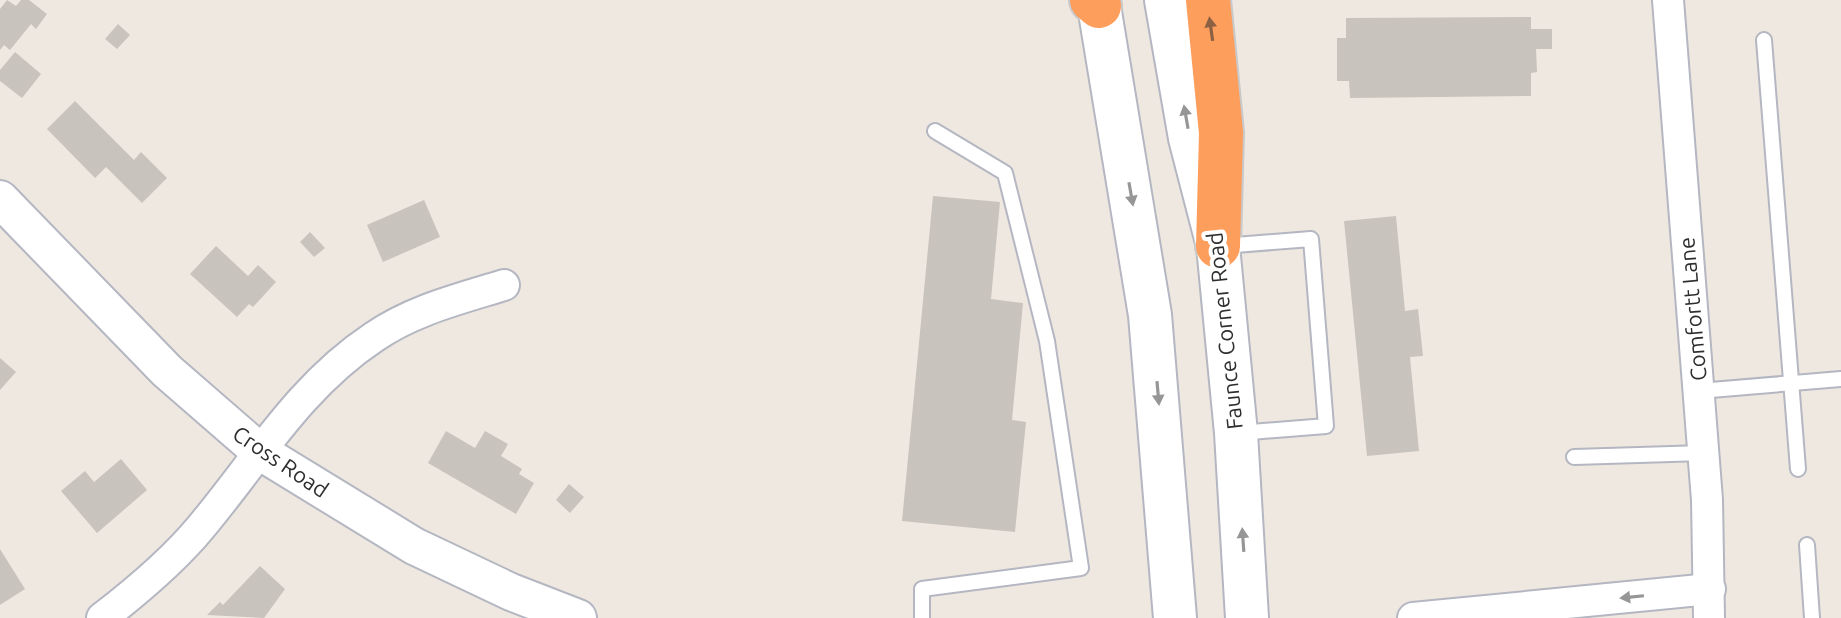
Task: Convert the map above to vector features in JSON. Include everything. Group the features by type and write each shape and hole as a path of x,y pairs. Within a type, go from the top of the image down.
{"highway":[{"path":"1208,0 1221,133 1218,246"}],"main road":[{"name":"Faunce Corner Road","path":"1166,0 1190,138 1218,246 1236,433 1247,618"},
{"path":"1096,2 1150,315 1175,618"}],"street":[{"name":"Comfortt Lane","path":"1668,0 1704,453 1709,603"},
{"name":"Cross Road","path":"0,199 167,371 259,451 414,546 511,592 578,618"},
{"path":"102,618 190,539 259,451 322,378 375,336 436,306 504,285"},
{"path":"1413,618 1709,603"}],"lane":[{"path":"1764,40 1798,469"},
{"path":"922,618 922,589 1081,568 1047,341 1005,173 935,131"},
{"path":"1218,246 1311,239 1326,426 1236,433"},
{"path":"1699,391 1841,379"},
{"path":"1574,457 1704,453"},
{"path":"1807,545 1812,618"}],"building":[{"path":"7,0 16,6 21,0 29,0 47,14 36,29 31,24 10,50 4,45 0,50 0,9"},
{"path":"1531,17 1531,29 1552,29 1552,49 1536,49 1537,72 1531,73 1531,96 1350,98 1349,81 1337,81 1337,38 1346,38 1346,18"},
{"path":"118,24 130,35 117,49 105,39"},
{"path":"15,52 41,74 22,98 0,81 0,70"},
{"path":"75,101 134,160 141,152 167,178 142,203 106,167 95,178 47,129"},
{"path":"933,196 1000,202 991,299 1023,303 1012,420 1026,422 1015,532 902,521"},
{"path":"424,200 440,237 383,262 367,225"},
{"path":"1396,216 1405,311 1418,309 1423,356 1410,357 1419,451 1367,456 1344,221"},
{"path":"310,232 325,248 314,257 300,242"},
{"path":"216,246 248,276 258,265 276,282 253,307 249,304 237,317 190,274"},
{"path":"0,358 16,372 0,390"},
{"path":"446,431 475,448 485,431 508,444 501,456 522,469 519,474 534,483 516,514 428,463"},
{"path":"121,459 147,490 97,533 61,491 85,471 94,482"},
{"path":"569,484 584,497 570,513 556,500"},
{"path":"0,549 25,589 0,605"},
{"path":"260,566 285,589 264,618 207,615 220,602 223,605"}]}
